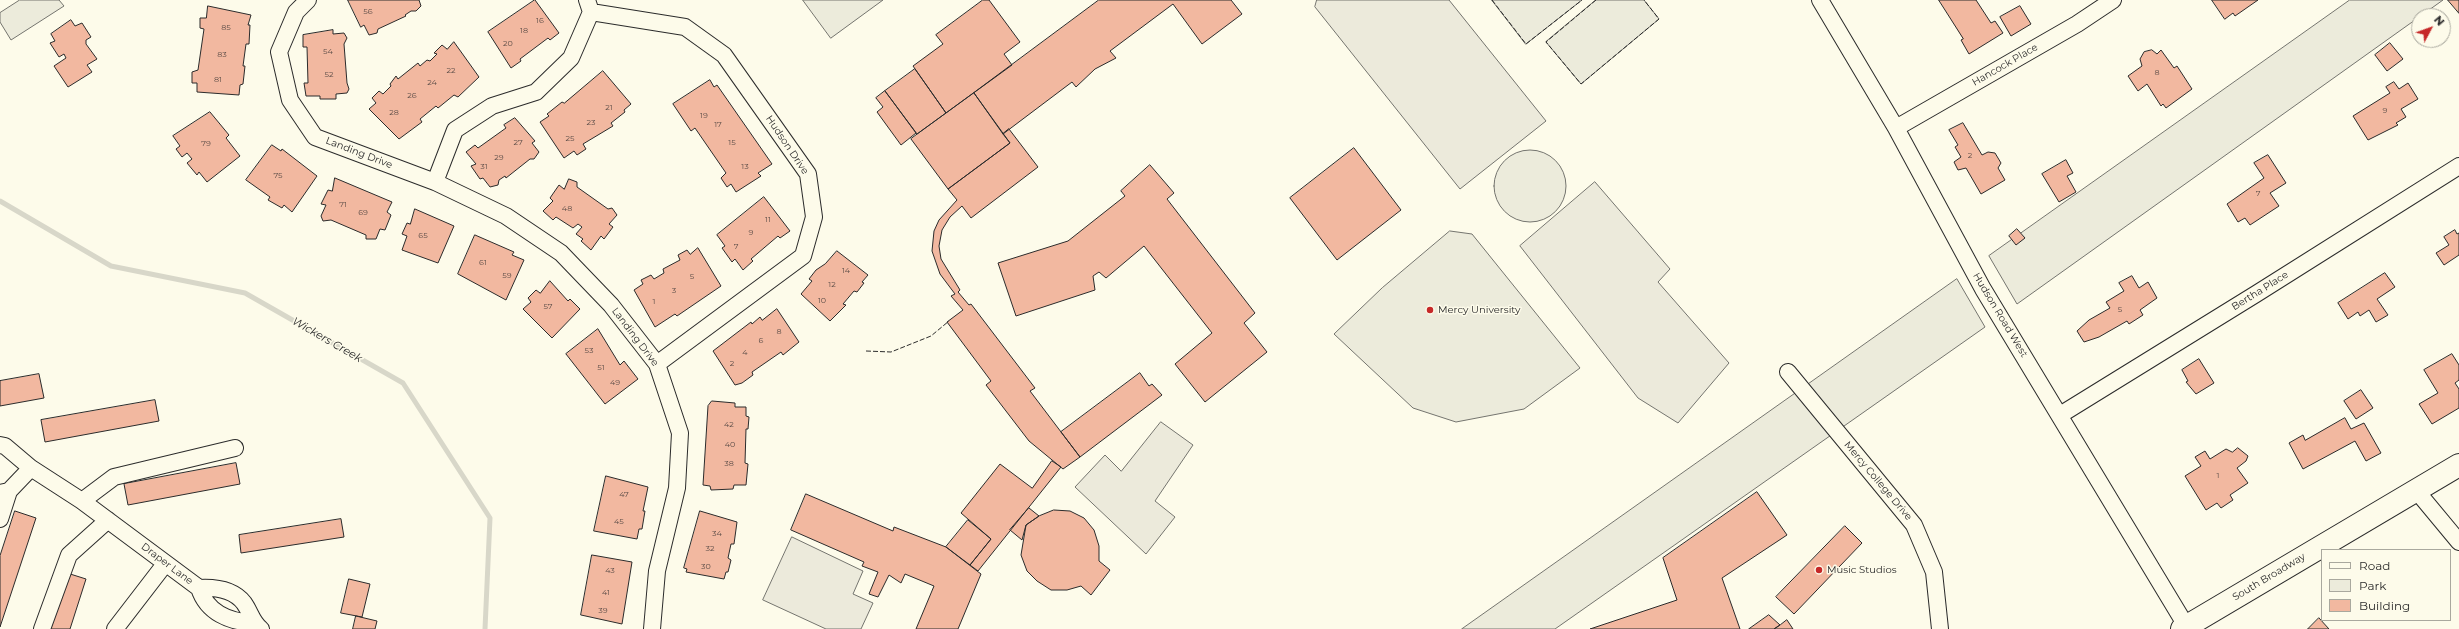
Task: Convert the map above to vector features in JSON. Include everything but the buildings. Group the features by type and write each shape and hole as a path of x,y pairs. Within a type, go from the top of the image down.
{"main road":[{"name":"South Broadway","path":"2185,628 2415,489 2459,465"}],"street":[{"name":"Landing Drive","path":"308,0 296,12 279,52 290,100 315,136 435,182 506,216 561,253 611,305 657,364 680,433 677,488 657,571 652,629"},
{"name":"Hudson Road West","path":"1820,0 1896,128 1983,289 2060,415 2185,628"},
{"name":"Hancock Place","path":"1896,128 2077,24 2113,0"},
{"path":"435,182 455,130 492,106 536,92 571,58 589,6"},
{"name":"Hudson Drive","path":"589,6 685,27 724,55 808,174 814,217 803,256 657,364"},
{"name":"Bertha Place","path":"2060,415 2459,166"},
{"name":"Mercy College Drive","path":"1788,372 1914,525 1934,572 1940,629"},
{"name":"Draper Lane","path":"0,444 5,446 31,468 82,500 165,564 199,588 216,588 232,593 244,603 257,626"},
{"path":"82,500 114,477 235,448"},
{"path":"0,518 4,492 31,468"},
{"path":"2415,489 2459,542"},
{"path":"42,629 69,555 108,520"},
{"path":"115,629 165,564"},
{"path":"199,588 202,597 226,619 257,626"}],"green space":[{"path":"20,0 59,0 64,6 11,40 0,22 0,13"},
{"path":"803,0 883,0 831,38"},
{"path":"1492,0 1582,0 1526,44"},
{"path":"1596,0 1644,0 1659,19 1581,84 1546,42"},
{"path":"2350,0 2443,0 2432,8 2411,8 2411,23 2017,304 1989,256"},
{"path":"1523,150 1537,150 1544,152 1556,160 1564,172 1566,186 1564,200 1556,212 1544,220 1537,222 1523,222 1516,220 1504,212 1496,200 1494,193 1494,179 1496,172 1504,160 1516,152"},
{"path":"1450,231 1472,234 1580,368 1524,409 1456,422 1413,408 1334,334 1382,288"},
{"path":"1957,279 1985,327 1555,629 1462,629"}],"shaded area":[{"path":"1317,0 1449,0 1546,121 1460,189 1315,7"},
{"path":"1595,182 1670,269 1658,282 1729,363 1678,423 1638,398 1520,246"},
{"path":"1161,422 1193,445 1155,501 1175,517 1146,554 1075,487 1105,455 1121,471"},
{"path":"792,537 863,571 853,594 873,603 861,629 826,629 763,600"}],"waterway":[{"name":"Wickers Creek","path":"0,201 111,266 245,293 403,383 490,518 485,629"}],"fence":[{"path":"1492,0 1526,44 1582,0"},
{"path":"1596,0 1546,42 1581,84 1659,19 1644,0"},
{"path":"866,351 891,352 931,336 949,321"}],"place":[{"name":"Mercy University","path":"1430,310"},
{"name":"Music Studios","path":"1819,570"}]}
